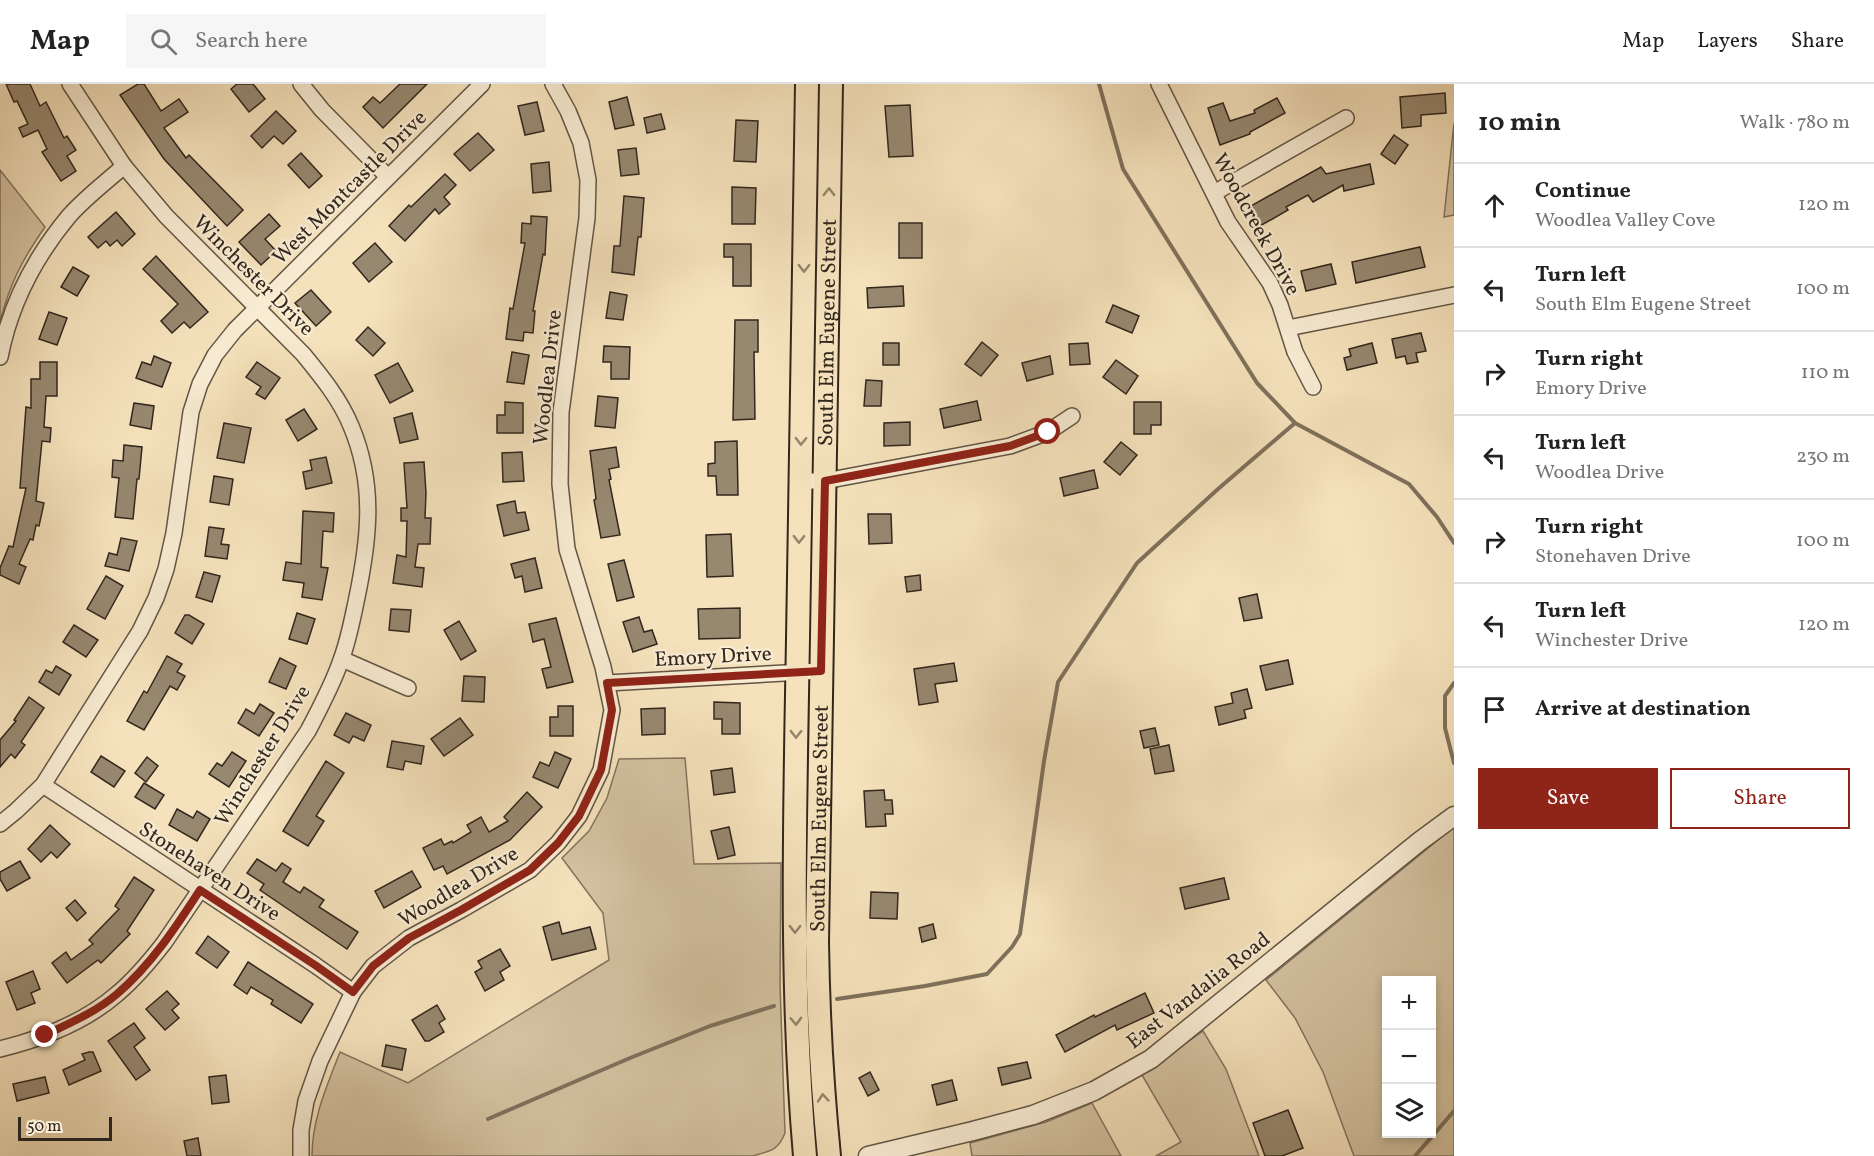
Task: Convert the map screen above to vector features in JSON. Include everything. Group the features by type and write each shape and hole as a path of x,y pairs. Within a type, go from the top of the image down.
{"main road":[{"name":"South Elm Eugene Street","path":"806,1156 799,1082 795,962 797,672 807,84"},
{"name":"South Elm Eugene Street","path":"829,1156 818,1008 817,942 831,84"}],"street":[{"name":"Winchester Drive","path":"0,1049 45,1035 85,1016 116,995 143,970 164,943 308,730 342,660 365,553 369,499 365,472 351,426 335,396 303,354 166,216 124,165 70,84"},
{"path":"301,84 322,110 388,177"},
{"name":"West Montcastle Drive","path":"0,824 43,785 140,631 156,598 166,569 174,533 190,412 200,384 215,355 235,330 482,84"},
{"name":"Woodlea Drive","path":"302,1156 301,1130 306,1101 320,1061 353,992 373,966 409,938 530,870 558,843 579,816 601,770 612,710 607,683 567,549 560,484 561,412 587,218 588,180 581,143 568,111 553,84"},
{"name":"Woodcreek Drive","path":"1160,84 1228,222 1270,283 1280,305 1295,352 1313,387"},
{"path":"1214,193 1346,118"},
{"path":"0,357 5,333 17,302 41,254 70,216 124,165"},
{"path":"1288,328 1454,296"},
{"path":"800,481 825,481 1010,446 1048,432 1072,416"},
{"path":"342,660 408,688"},
{"name":"Emory Drive","path":"607,683 821,671"},
{"name":"Stonehaven Drive","path":"43,785 353,992"},
{"name":"East Vandalia Road","path":"868,1156 1033,1114 1094,1091 1151,1059 1419,841 1454,816"}],"shaded area":[{"path":"1454,123 1454,215 1444,217"},
{"path":"0,170 45,227 18,272 0,322"},
{"path":"685,758 694,864 781,863 780,985 785,1133 776,1147 752,1156 312,1156 317,1116 340,1052 408,1083 609,960 603,913 562,858 589,831 607,798 619,759"},
{"path":"1454,827 1454,1156 1354,1156 1323,1072 1295,1018 1266,980"},
{"path":"1203,1031 1226,1069 1259,1156 1156,1156 1181,1142 1142,1075"},
{"path":"1092,1103 1121,1156 972,1156 970,1143 1046,1122"}],"building":[{"path":"6,84 30,84 40,106 46,102 64,138 67,136 76,150 67,156 76,171 61,181 42,152 47,149 38,130 23,137 19,128 28,124"},
{"path":"138,84 144,84 161,111 179,99 188,112 164,128 186,158 189,155 243,210 227,226 164,159 120,95"},
{"path":"237,84 253,84 265,99 249,112 231,89"},
{"path":"400,84 427,84 383,128 363,107 373,97 380,103"},
{"path":"1445,93 1446,113 1421,115 1421,126 1402,128 1400,97"},
{"path":"627,97 634,125 615,129 609,102"},
{"path":"1277,98 1285,113 1250,134 1220,145 1208,108 1223,103 1230,121 1255,113 1254,110"},
{"path":"537,102 544,131 525,135 518,106"},
{"path":"910,105 913,156 889,157 885,106"},
{"path":"276,111 296,131 283,144 274,136 262,148 251,136"},
{"path":"661,114 665,129 647,133 644,118"},
{"path":"736,120 758,121 756,162 734,161"},
{"path":"478,133 494,150 470,171 454,154"},
{"path":"1394,135 1408,145 1395,164 1381,154"},
{"path":"636,148 639,174 621,176 618,150"},
{"path":"301,153 322,176 309,188 288,165"},
{"path":"549,162 551,191 533,193 531,164"},
{"path":"1370,164 1374,184 1344,191 1343,185 1313,202 1308,195 1286,207 1288,210 1260,226 1249,207 1321,167 1326,174"},
{"path":"445,174 456,185 444,197 450,204 439,214 435,209 405,241 389,226"},
{"path":"732,187 756,188 755,224 732,224"},
{"path":"624,196 644,198 641,237 638,237 634,275 612,272 614,246 620,246"},
{"path":"116,212 135,234 122,246 117,240 110,246 106,241 98,248 88,237"},
{"path":"269,214 280,226 265,239 276,251 261,265 239,242"},
{"path":"531,216 547,217 545,255 543,254 533,311 535,311 533,333 524,332 523,341 506,339 510,308 513,309 525,243 521,243 522,223 531,224"},
{"path":"899,223 922,223 922,258 899,258"},
{"path":"375,243 392,262 369,282 353,263"},
{"path":"724,244 751,244 751,286 733,286 733,257 724,257"},
{"path":"1420,247 1425,267 1356,283 1352,262"},
{"path":"156,256 208,312 190,328 184,322 172,333 161,321 178,304 143,269"},
{"path":"1331,264 1336,284 1306,291 1301,271"},
{"path":"73,267 89,276 77,296 61,287"},
{"path":"903,286 904,306 868,308 867,288"},
{"path":"311,290 331,312 316,326 295,303"},
{"path":"610,292 627,295 623,320 606,318"},
{"path":"1113,305 1139,316 1132,333 1106,322"},
{"path":"49,312 67,318 57,345 39,339"},
{"path":"735,320 758,320 758,352 754,352 755,419 733,420"},
{"path":"368,327 385,343 373,356 356,340"},
{"path":"1421,333 1426,351 1416,353 1418,362 1407,364 1405,356 1396,358 1392,339"},
{"path":"982,342 998,355 981,376 965,364"},
{"path":"883,343 899,343 899,365 883,365"},
{"path":"1088,343 1090,364 1070,365 1069,344"},
{"path":"1372,343 1377,363 1347,370 1344,358 1351,356 1349,349"},
{"path":"604,346 630,347 629,379 611,379 611,362 603,362"},
{"path":"512,352 529,355 524,384 507,382"},
{"path":"154,356 171,363 162,387 136,378 142,362 151,365"},
{"path":"1050,356 1053,374 1027,381 1022,363"},
{"path":"1116,360 1138,376 1126,394 1103,377"},
{"path":"40,362 57,362 57,396 46,396 44,427 51,428 50,442 42,441 36,501 44,503 39,526 36,525 33,540 30,539 19,564 26,567 19,584 0,575 0,568 9,546 13,547 26,488 20,488 26,407 31,408 31,379 40,379"},
{"path":"257,362 280,378 265,399 256,394 261,387 246,377"},
{"path":"398,363 413,391 390,403 375,375"},
{"path":"866,380 882,381 881,406 864,406"},
{"path":"598,396 618,398 615,428 595,426"},
{"path":"977,401 981,420 944,428 940,409"},
{"path":"505,402 523,403 523,433 497,433 497,415 505,415"},
{"path":"1134,402 1161,402 1161,425 1151,425 1151,434 1134,434"},
{"path":"134,403 154,406 151,429 130,425"},
{"path":"304,409 317,429 298,441 286,420"},
{"path":"412,413 418,439 400,443 394,418"},
{"path":"910,422 910,445 884,446 884,423"},
{"path":"224,423 251,428 244,463 217,458"},
{"path":"737,441 738,495 717,495 716,476 708,476 708,464 715,463 715,442"},
{"path":"1121,442 1137,455 1120,475 1104,462"},
{"path":"124,445 142,447 133,519 115,517 119,478 112,477 113,460 123,461"},
{"path":"616,447 619,467 609,469 611,479 609,480 620,535 601,538 594,500 596,499 590,451"},
{"path":"522,452 524,481 503,482 502,453"},
{"path":"326,457 332,483 306,489 303,472 312,470 310,460"},
{"path":"424,462 425,518 431,518 430,544 418,544 415,567 424,568 422,587 393,583 397,555 406,557 407,521 401,521 401,508 407,508 404,463"},
{"path":"1094,470 1098,488 1064,496 1060,478"},
{"path":"214,476 233,479 229,505 210,502"},
{"path":"515,501 517,513 525,512 529,530 504,536 497,505"},
{"path":"303,511 334,513 333,532 323,531 321,567 328,568 322,600 302,597 304,583 283,580 286,562 301,564"},
{"path":"868,514 891,514 892,543 869,544"},
{"path":"209,527 224,529 221,544 229,545 227,559 205,556"},
{"path":"731,534 733,576 707,577 706,535"},
{"path":"121,538 137,541 129,571 105,566 109,553 117,555"},
{"path":"535,558 542,588 525,592 522,576 515,578 511,564"},
{"path":"624,560 634,597 617,601 608,564"},
{"path":"204,572 220,576 212,602 196,597"},
{"path":"920,575 921,590 907,592 905,577"},
{"path":"106,576 123,586 105,619 87,609"},
{"path":"1257,594 1262,618 1244,621 1239,598"},
{"path":"740,608 740,638 699,639 698,609"},
{"path":"391,609 411,610 409,632 389,630"},
{"path":"297,613 315,619 307,644 289,639"},
{"path":"185,615 204,624 192,644 175,633"},
{"path":"639,617 644,632 652,630 657,644 633,652 623,622"},
{"path":"556,618 573,682 547,688 542,669 551,667 544,639 533,642 529,624"},
{"path":"459,621 476,651 461,660 444,630"},
{"path":"74,625 98,640 86,657 63,642"},
{"path":"167,656 182,664 177,672 185,676 177,690 170,686 144,730 127,721 144,691 147,693"},
{"path":"280,658 296,666 286,689 269,682"},
{"path":"1288,660 1293,684 1266,690 1260,666"},
{"path":"954,663 957,681 935,684 938,702 919,705 914,669"},
{"path":"56,666 71,675 59,695 39,682 46,670 52,673"},
{"path":"464,676 485,677 484,702 462,701"},
{"path":"1247,689 1252,708 1244,710 1246,718 1219,725 1215,707 1233,703 1231,693"},
{"path":"29,697 44,708 21,742 25,745 15,758 11,754 0,767 0,740 16,721 14,720"},
{"path":"714,702 740,703 740,734 722,734 722,719 714,719"},
{"path":"260,704 274,713 259,736 238,723 246,709 254,714"},
{"path":"558,706 573,706 573,736 550,736 550,717 558,717"},
{"path":"665,708 665,734 642,735 641,709"},
{"path":"346,713 371,725 364,741 353,736 349,743 334,735"},
{"path":"460,718 473,735 444,756 431,739"},
{"path":"1155,728 1159,745 1144,748 1140,731"},
{"path":"392,741 424,746 421,764 405,761 403,770 387,767"},
{"path":"1169,745 1174,771 1155,774 1150,749"},
{"path":"232,752 246,761 229,787 209,774 217,763 222,766"},
{"path":"555,752 571,759 558,788 533,777 540,762 549,766"},
{"path":"101,756 125,771 114,787 91,772"},
{"path":"147,757 158,766 146,782 135,773"},
{"path":"326,761 344,773 316,816 324,821 308,846 283,831"},
{"path":"732,768 735,792 714,795 711,771"},
{"path":"144,783 164,795 155,809 135,797"},
{"path":"884,790 885,800 892,800 893,814 885,814 886,826 866,827 864,791"},
{"path":"527,792 542,807 510,840 447,874 443,866 434,870 423,848 441,839 444,845 452,841 453,843 471,832 467,825 481,817 489,832 508,821 504,817"},
{"path":"177,809 193,818 197,811 210,819 197,841 169,825"},
{"path":"50,825 70,844 57,858 51,852 41,862 28,849"},
{"path":"729,827 735,855 718,859 711,831"},
{"path":"257,859 276,871 282,863 291,869 283,882 300,893 304,887 324,900 319,907 358,932 347,949 260,890 264,884 247,873"},
{"path":"20,861 30,878 7,891 0,879 0,872"},
{"path":"412,871 421,887 384,908 375,891"},
{"path":"134,877 154,890 127,931 130,934 101,963 98,960 67,983 52,963 66,952 71,960 93,944 89,940 119,909 115,906"},
{"path":"1224,878 1229,899 1185,909 1180,888"},
{"path":"871,892 898,893 897,919 870,918"},
{"path":"75,900 86,913 77,921 66,908"},
{"path":"559,922 562,934 590,927 596,949 552,960 543,927"},
{"path":"933,924 936,938 922,942 919,928"},
{"path":"208,936 229,952 217,968 196,953"},
{"path":"500,949 510,966 500,972 504,980 485,991 475,972 482,968 478,961"},
{"path":"248,962 313,1004 301,1023 271,1004 273,1000 251,987 247,994 234,985"},
{"path":"33,971 40,989 31,993 35,1003 17,1010 6,982"},
{"path":"167,991 179,1004 172,1010 179,1018 165,1030 146,1009"},
{"path":"1145,993 1154,1013 1117,1030 1115,1025 1065,1052 1056,1035 1094,1015 1095,1017"},
{"path":"437,1005 445,1019 439,1023 444,1032 425,1041 412,1020"},
{"path":"134,1023 145,1038 134,1047 150,1070 136,1080 108,1041"},
{"path":"386,1045 406,1049 402,1070 382,1066"},
{"path":"93,1052 101,1071 69,1085 63,1070 85,1060 82,1054"},
{"path":"1027,1062 1031,1078 1002,1085 998,1068"},
{"path":"870,1072 879,1090 868,1096 859,1078"},
{"path":"226,1075 229,1102 212,1104 209,1077"},
{"path":"45,1077 49,1093 17,1101 13,1084"},
{"path":"952,1080 957,1100 937,1105 932,1085"},
{"path":"1288,1110 1303,1148 1282,1156 1265,1156 1253,1123"},
{"path":"198,1138 201,1156 187,1156 184,1141"}],"waterway":[{"path":"1099,84 1123,169 1257,383 1295,423 1409,484 1437,517 1454,543"},
{"path":"837,999 987,974 1012,947 1020,934 1044,761 1058,682 1137,563 1295,423"},
{"path":"1454,683 1445,696 1445,728 1454,763"},
{"path":"488,1119 710,1026 774,1006"},
{"path":"1415,1156 1454,1111"}],"route":[{"path":"45,1035 85,1016 116,995 143,970 200,890 353,992 373,966 409,938 530,870 558,843 579,816 601,770 612,710 607,683 821,671 825,481 1010,446 1048,432"}]}
